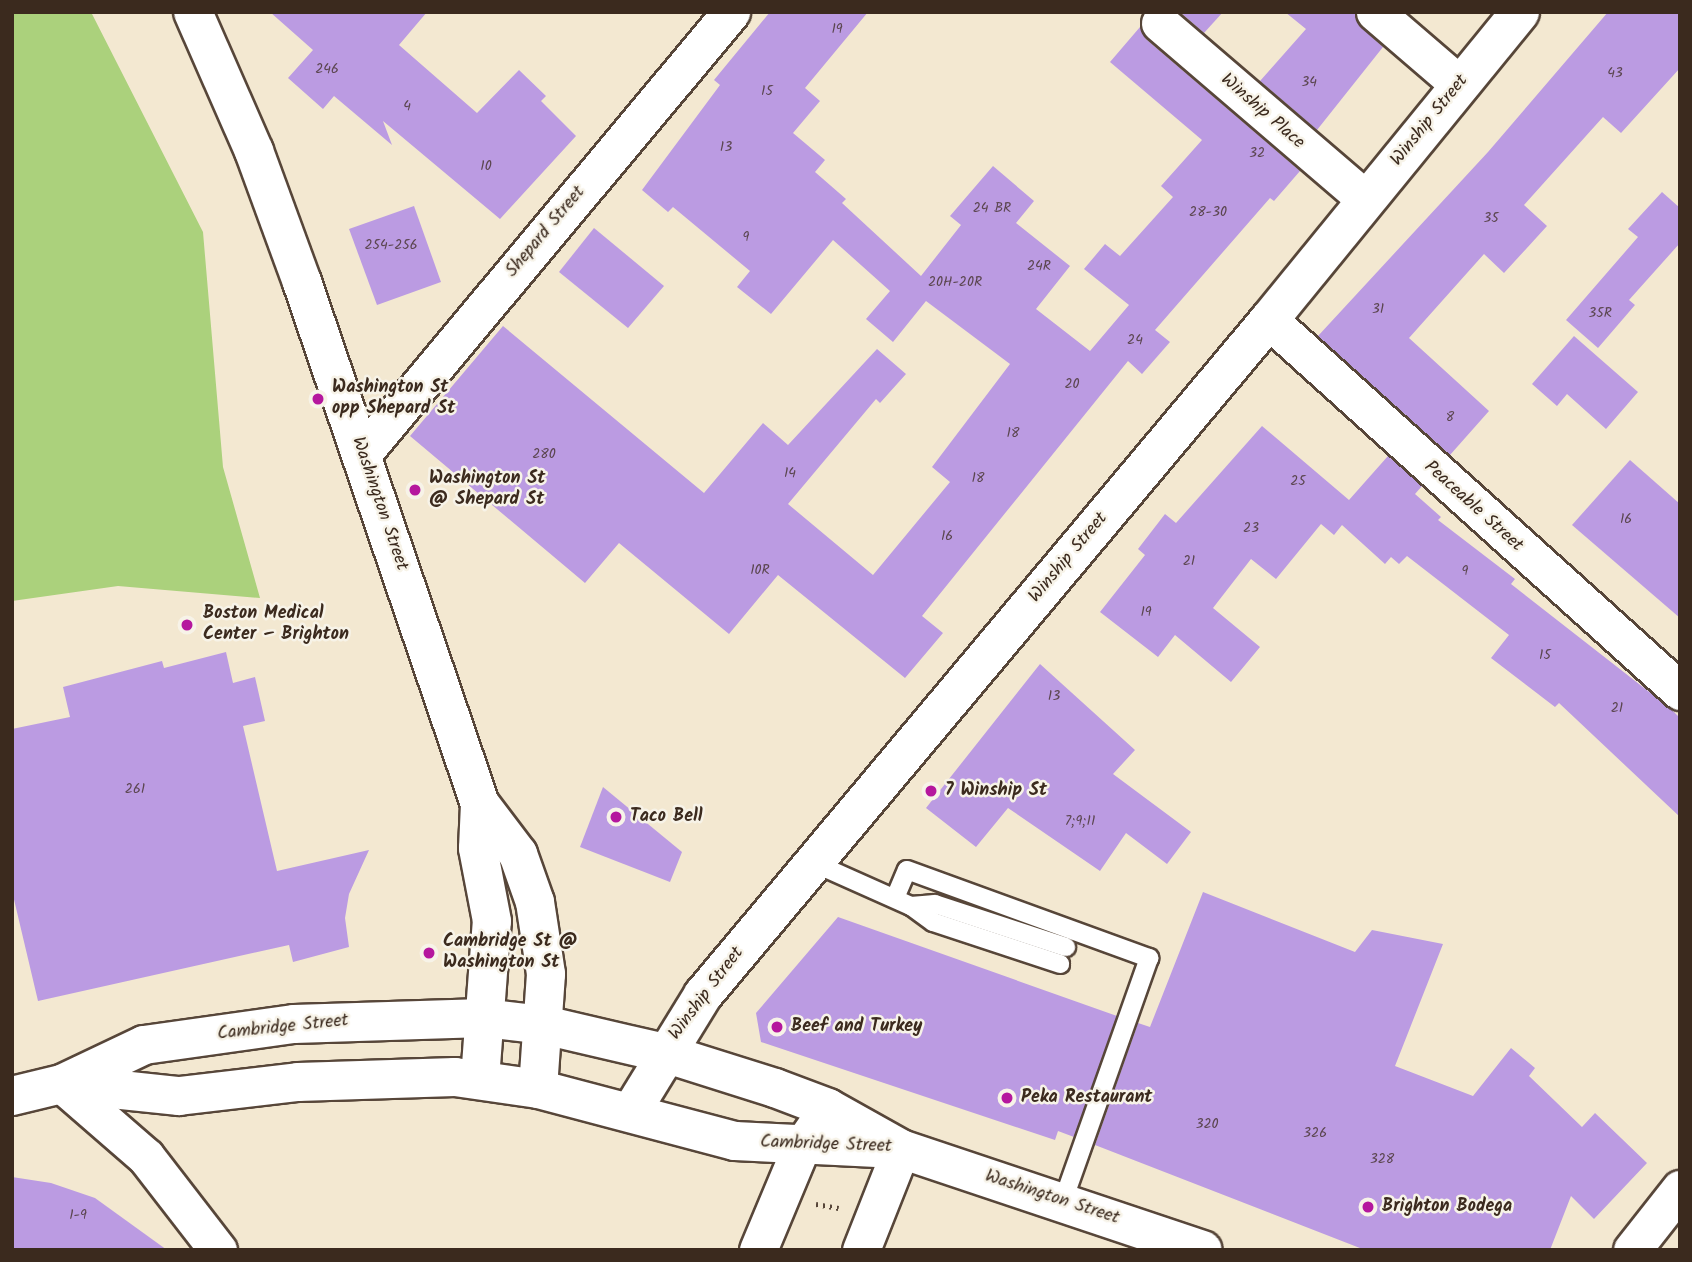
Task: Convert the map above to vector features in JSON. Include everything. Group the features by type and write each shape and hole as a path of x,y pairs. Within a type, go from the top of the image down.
{"main road":[{"name":"Washington Street","path":"193,12 254,151 362,454 480,804 518,854 535,902 545,963 544,1026 538,1089"},
{"name":"Winship Street","path":"631,1112 695,1004 1269,320 1520,12"},
{"name":"Washington Street","path":"480,804 478,848 492,921 480,1079"},
{"name":"Cambridge Street","path":"12,1096 62,1084 144,1045 293,1024 425,1016 484,1017 544,1026 664,1053 828,1108 901,1149"},
{"name":"Cambridge Street","path":"62,1084 178,1096 299,1082 480,1079 538,1089 735,1141 801,1147 901,1149"},
{"name":"Washington Street","path":"901,1149 1203,1250"}],"street":[{"name":"Shepard Street","path":"362,454 731,12"},
{"path":"1375,12 1460,85"},
{"name":"Winship Place","path":"1160,23 1365,199"},
{"name":"Peaceable Street","path":"1269,320 1680,691"},
{"path":"62,1084 146,1157 218,1250"},
{"path":"758,1250 801,1147 828,1108"},
{"path":"861,1250 901,1149"},
{"path":"1632,1250 1680,1189"}],"lane":[{"path":"812,862 903,902 933,922 1063,956"},
{"path":"903,902 907,870 1149,958 1063,1201"}],"path":[{"path":"813,1203 847,1209"}],"green space":[{"path":"12,12 91,12 203,232 223,467 260,598 118,586 12,601"}],"building":[{"path":"270,12 427,12 399,45 477,113 519,70 546,96 541,101 576,136 500,219 383,121 392,145 334,96 323,109 288,78 313,50"},
{"path":"770,12 868,12 805,88 820,101 793,133 825,160 815,172 846,199 842,203 921,276 961,225 950,216 993,166 1034,201 1016,223 1070,266 1036,309 1090,351 1129,305 1084,269 1105,244 1120,256 1173,197 1161,186 1202,140 1110,62 1140,27 1146,39 1300,171 1274,201 1270,198 1155,330 1170,342 1142,374 1128,361 922,616 943,633 905,678 778,575 729,634 619,543 585,583 410,436 503,326 704,493 763,423 788,445 877,349 906,374 880,403 876,399 788,504 873,575 950,482 932,467 1010,364 926,301 893,342 866,319 890,291 833,240 771,314 737,287 750,271 673,207 668,212 642,190 720,85 714,80"},
{"path":"1180,12 1223,12 1204,33"},
{"path":"1285,12 1355,12 1361,27 1383,47 1317,130 1260,81 1306,29"},
{"path":"1608,12 1680,12 1680,68 1621,133 1603,117 1524,205 1547,226 1504,273 1484,254 1409,338 1489,411 1450,455 1318,336 1488,152"},
{"path":"1662,192 1680,208 1680,243 1629,300 1635,305 1598,348 1566,320 1638,237 1628,229"},
{"path":"414,206 441,282 377,305 349,229"},
{"path":"594,228 664,286 628,328 559,272"},
{"path":"1574,336 1638,392 1606,429 1567,394 1557,406 1532,384"},
{"path":"1262,426 1349,500 1388,456 1422,486 1415,494 1441,517 1438,520 1515,579 1511,584 1671,709 1680,718 1680,817 1559,703 1555,707 1491,658 1509,635 1407,556 1399,564 1391,557 1385,564 1342,525 1334,535 1321,524 1276,579 1251,559 1213,608 1260,647 1231,682 1175,635 1158,657 1100,612 1145,555 1138,549 1165,514 1176,523"},
{"path":"1630,460 1680,504 1680,618 1572,525"},
{"path":"226,652 233,683 255,677 265,721 243,726 277,871 369,850 349,894 345,918 349,947 293,962 289,945 38,1001 12,891 12,729 70,717 63,687 162,661 164,668"},
{"path":"1040,664 1135,750 1113,774 1191,832 1167,864 1126,833 1100,871 1008,808 976,847 926,808"},
{"name":"Taco Bell","path":"603,787 682,852 670,882 580,847"},
{"path":"1203,892 1355,952 1372,930 1443,944 1395,1066 1473,1096 1511,1048 1535,1068 1529,1076 1582,1127 1595,1113 1647,1163 1594,1219 1571,1196 1550,1250 1365,1250 1095,1145 1138,1023 1150,1027"},
{"path":"838,917 1117,1016 1074,1137 1058,1131 1055,1140 761,1042 756,1013"},
{"path":"12,1177 51,1183 95,1198 167,1250 12,1250"}],"place":[{"name":"Washington St opp Shepard St","path":"318,399"},
{"name":"Washington St @ Shepard St","path":"415,490"},
{"name":"Boston Medical Center – Brighton","path":"187,625"},
{"name":"7 Winship St","path":"931,791"},
{"name":"Taco Bell","path":"616,817"},
{"name":"Cambridge St @ Washington St","path":"429,953"},
{"name":"Beef and Turkey","path":"777,1027"},
{"name":"Peka Restaurant","path":"1007,1098"},
{"name":"Brighton Bodega","path":"1368,1207"}]}
